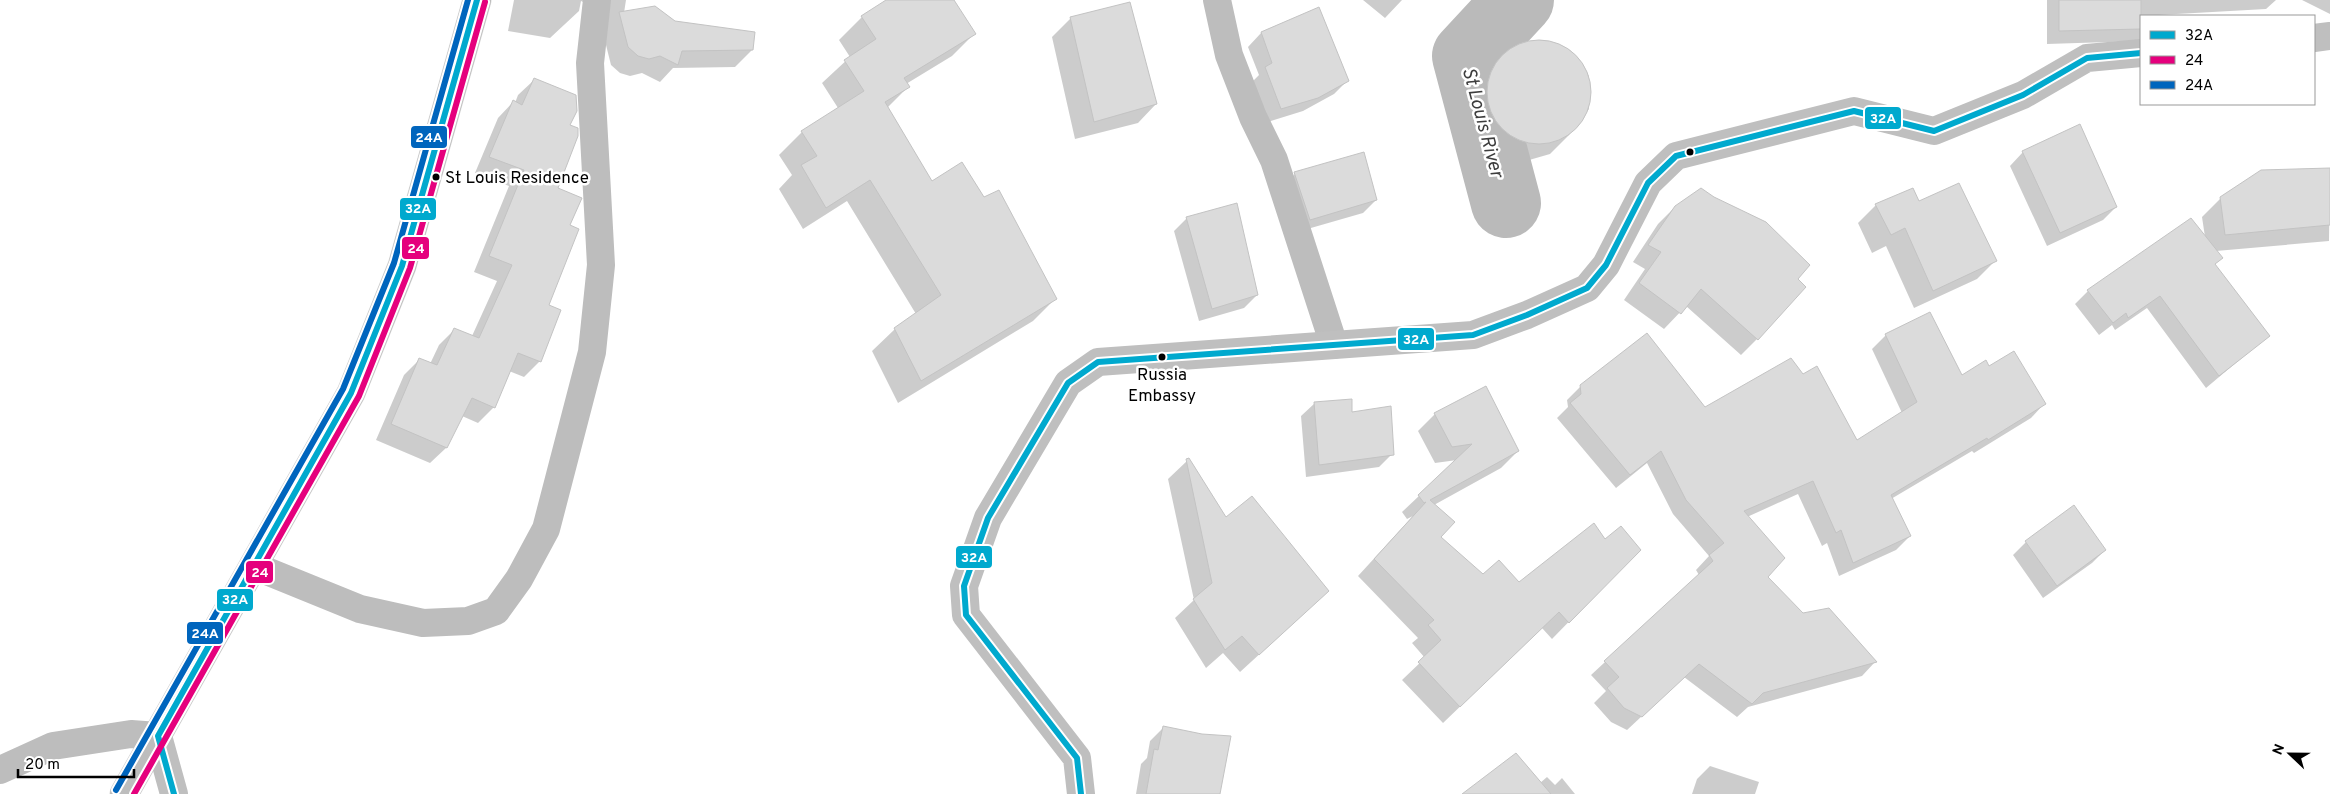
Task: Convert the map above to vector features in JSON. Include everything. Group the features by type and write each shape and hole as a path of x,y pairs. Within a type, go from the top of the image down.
{"main road":[{"path":"2315,38 2330,36"},
{"path":"1081,794 1077,758 966,615 964,586 988,518 1068,383 1098,362 1472,334 1527,315 1587,288 1606,265 1648,184 1676,156 1854,111 1934,132 2022,94 2087,58 2140,53"},
{"path":"158,736 174,794"}],"street":[{"path":"124,794 351,393 402,266 477,0"},
{"path":"254,566 360,609 423,623 468,621 496,611 519,579 546,529 592,352 601,265 590,63 597,0"},
{"path":"1217,0 1229,55 1253,117 1274,160 1334,345"},
{"path":"0,770 52,746 131,734 158,736"}],"building":[{"path":"886,0 954,0 976,34 904,78 910,87 885,102 932,181 962,162 984,197 999,190 1057,299 921,381 894,328 941,295 870,180 826,208 801,165 817,156 801,131 864,91 844,60 876,39 861,16"},
{"path":"2059,0 2141,0 2140,29 2059,31"},
{"path":"1130,2 1157,104 1094,122 1070,17"},
{"path":"655,6 675,21 755,32 753,50 682,51 678,65 660,56 649,59 638,56 628,47 619,12"},
{"path":"1319,7 1349,81 1318,98 1281,109 1265,67 1272,63 1261,32"},
{"path":"1539,40 1559,44 1576,55 1587,72 1591,92 1587,112 1576,129 1559,140 1539,144 1519,140 1502,129 1491,112 1487,92 1491,72 1502,55 1519,44"},
{"path":"534,78 576,95 577,111 570,125 578,128 578,136 558,188 582,198 570,225 579,229 549,305 561,310 541,362 518,353 495,408 472,398 447,448 391,424 419,358 437,365 454,328 479,338 512,265 489,256 524,170 489,157 513,100 522,105"},
{"path":"2080,124 2117,207 2060,233 2022,151"},
{"path":"1364,152 1377,200 1310,220 1294,172"},
{"path":"2330,168 2330,225 2225,235 2220,197 2261,170"},
{"path":"1959,183 1997,261 1933,291 1905,228 1891,235 1875,204 1913,188 1919,201"},
{"path":"1701,188 1714,197 1766,222 1810,265 1798,279 1806,287 1758,340 1701,289 1681,314 1639,283 1661,252 1648,245 1675,206"},
{"path":"1237,203 1258,295 1212,309 1186,217"},
{"path":"2191,218 2223,258 2215,264 2270,336 2219,376 2160,296 2128,318 2126,313 2113,323 2087,290"},
{"path":"1930,312 1962,375 1986,360 1989,366 2014,351 2046,404 1988,440 1987,438 1891,495 1911,536 1853,563 1841,530 1836,533 1813,481 1744,511 1785,558 1768,577 1803,613 1829,608 1877,662 1763,693 1752,704 1699,664 1642,717 1624,708 1607,688 1619,677 1604,661 1713,561 1709,555 1724,543 1686,500 1661,451 1630,475 1570,403 1581,394 1580,385 1647,333 1705,407 1791,358 1803,374 1817,366 1857,440 1917,402 1885,334"},
{"path":"1486,386 1519,451 1430,500 1455,522 1441,537 1483,574 1499,560 1519,582 1594,523 1605,539 1621,526 1641,550 1569,623 1559,612 1460,707 1418,662 1441,640 1428,625 1434,620 1374,559 1426,502 1424,503 1418,495 1472,444 1452,447 1434,413"},
{"path":"1352,399 1352,412 1391,406 1394,455 1319,465 1314,402"},
{"path":"1189,458 1226,517 1252,496 1329,591 1259,655 1242,636 1225,650 1193,599 1212,583 1186,459"},
{"path":"2074,505 2106,550 2057,586 2025,541"},
{"path":"1163,726 1202,734 1231,736 1220,794 1146,794 1154,749 1158,750"},
{"path":"1516,753 1551,794 1462,794"}],"waterway":[{"name":"St Louis River","path":"1506,203 1467,56 1519,0"}],"transit line":[{"name":"24A","path":"116,790 343,389 394,263 468,0"},
{"name":"32A","path":"174,794 158,736 351,393 402,266 477,0"},
{"name":"24","path":"134,794 359,396 410,268 485,2"},
{"name":"32A","path":"1081,794 1077,758 966,615 964,586 988,518 1068,383 1098,362 1473,335 1527,315 1587,288 1606,265 1648,183 1676,156 1854,111 1934,131 2023,95 2087,58 2140,53"}],"place":[{"name":"St Louis Residence","path":"436,177"},
{"name":"Russia Embassy","path":"1162,357"}]}
